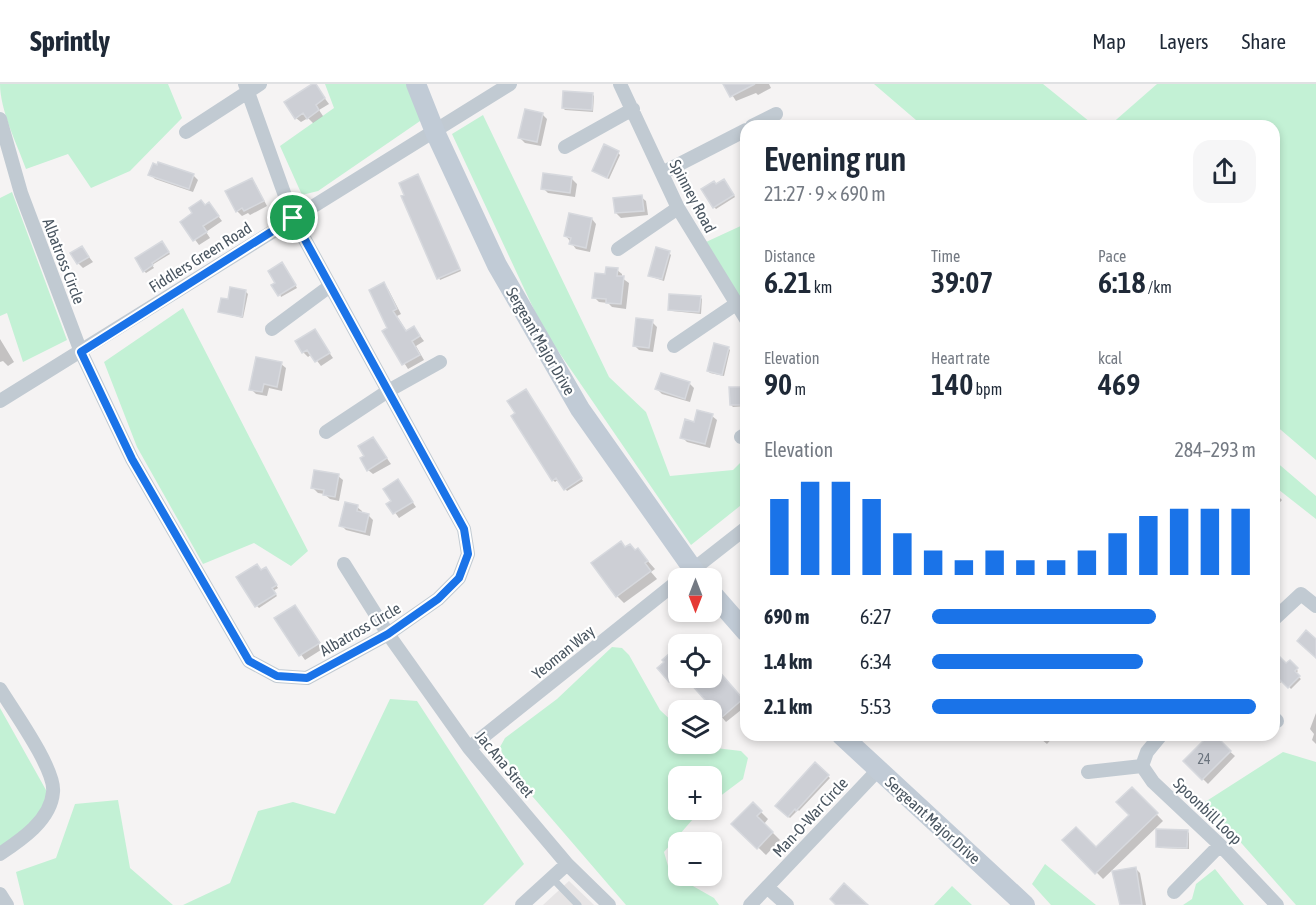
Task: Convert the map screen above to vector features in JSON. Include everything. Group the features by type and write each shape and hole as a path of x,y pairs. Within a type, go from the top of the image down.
{"street":[{"name":"Sergeant Major Drive","path":"416,84 435,132 497,265 579,409 682,568"},
{"name":"Fiddlers Green Road","path":"0,401 510,84"},
{"name":"Spinney Road","path":"620,84 678,208 740,308"},
{"path":"186,132 251,86"},
{"name":"Albatross Circle","path":"0,119 21,193 81,352 132,459 249,661 277,676 307,678 388,634 445,592 459,578 468,554 464,529 293,218 251,86"},
{"path":"565,147 633,109"},
{"path":"764,120 776,114"},
{"path":"662,173 740,133"},
{"path":"618,249 678,208"},
{"path":"272,328 330,286"},
{"path":"674,346 740,314"},
{"path":"326,432 388,391 440,362"},
{"name":"Yeoman Way","path":"699,568 740,533"},
{"name":"Jac Ana Street","path":"345,564 388,634 469,748 567,864 609,905"},
{"name":"Yeoman Way","path":"469,748 668,593"},
{"path":"1280,613 1301,594 1316,606"},
{"path":"722,605 740,626"},
{"path":"0,689 52,775 54,792 47,811 26,837 0,854"},
{"name":"Sergeant Major Drive","path":"847,741 1025,905"},
{"path":"1088,772 1142,766 1147,752 1156,741"},
{"name":"Spoonbill Loop","path":"1142,766 1153,782 1220,845 1277,905"},
{"name":"Man-O-War Circle","path":"750,905 878,770"},
{"path":"1174,892 1220,845"},
{"path":"522,905 567,864"},
{"path":"767,887 787,905"},
{"path":"0,894 7,905"}],"lane":[{"path":"552,878 578,905"}],"shaded area":[{"path":"569,881 594,905 543,905"}],"green space":[{"path":"0,84 168,84 182,118 130,171 91,188 68,154 26,169 6,116"},
{"path":"325,84 412,84 423,119 318,191 302,195 280,146 334,108"},
{"path":"874,84 1043,84 1088,120 916,120"},
{"path":"1157,84 1316,84 1316,460 1280,429 1280,120 1116,120"},
{"path":"483,115 609,377 646,412 670,476 733,470 740,463 740,506 691,545 543,329 452,134"},
{"path":"12,192 67,340 23,362 7,313 0,316 0,198"},
{"path":"740,226 740,300 706,242"},
{"path":"183,308 308,551 291,566 254,543 203,564 137,447 104,362"},
{"path":"1280,465 1316,496 1316,519 1280,491"},
{"path":"612,647 622,648 629,655 660,710 668,718 668,754 722,754 722,749 741,751 748,758 743,779 722,795 722,766 668,766 668,820 692,820 682,832 668,832 668,847 664,852 668,866 668,886 693,886 714,898 719,905 626,905 508,768 500,747 505,738 557,699"},
{"path":"390,699 417,701 524,864 483,905 183,905 230,883 258,811 293,802 335,814"},
{"path":"0,708 46,790 46,815 0,847"},
{"path":"1283,752 1316,762 1316,905 1296,905 1205,802"},
{"path":"118,800 130,868 173,905 24,905 16,872 56,858 75,804"},
{"path":"1045,864 1096,905 1051,905 1032,884"},
{"path":"1215,869 1244,905 1183,905 1192,899 1196,884"},
{"path":"952,886 972,905 934,905"}],"building":[{"path":"312,84 316,84 325,98 316,105 319,110 307,119 303,113 295,119 284,102"},
{"path":"723,84 755,84 730,97"},
{"path":"563,91 593,93 592,110 562,108"},
{"path":"525,109 543,113 537,142 518,138"},
{"path":"604,144 619,151 607,178 592,171"},
{"path":"158,162 194,174 189,189 148,175 153,163 157,165"},
{"path":"543,173 572,177 570,193 541,189"},
{"path":"418,174 460,269 437,279 401,196 404,195 399,183"},
{"path":"252,178 264,201 244,211 242,208 236,212 225,191"},
{"path":"724,179 734,195 713,208 701,189 714,181 716,184"},
{"path":"642,195 644,211 615,213 613,198"},
{"path":"201,200 205,205 209,202 219,216 203,226 207,232 193,241 180,222 192,213 189,208"},
{"path":"569,213 592,218 586,248 569,244 571,238 564,236"},
{"path":"162,241 169,252 143,272 135,258"},
{"path":"82,246 89,257 77,264 70,253"},
{"path":"656,247 670,251 662,279 648,276"},
{"path":"282,262 296,285 278,296 271,285 275,283 268,271"},
{"path":"606,267 618,268 617,276 624,276 621,304 606,303 606,299 592,298 595,273 605,274"},
{"path":"384,282 397,309 393,311 406,331 414,326 420,336 412,341 420,355 402,365 382,331 387,328 369,290"},
{"path":"230,287 246,290 242,317 218,312 221,298 228,299"},
{"path":"669,294 701,296 699,312 668,310"},
{"path":"636,318 653,320 649,348 633,346"},
{"path":"315,329 330,353 315,362 307,350 302,353 295,341"},
{"path":"714,343 729,347 722,375 707,371"},
{"path":"256,357 282,362 277,387 264,384 262,392 249,390"},
{"path":"661,373 690,382 685,399 655,389"},
{"path":"729,387 740,387 740,405 730,405"},
{"path":"526,389 582,478 564,490 556,478 552,481 511,416 515,413 507,401"},
{"path":"697,410 713,414 705,444 680,438 685,419 694,422"},
{"path":"373,437 387,458 367,471 360,458 364,456 358,446"},
{"path":"314,470 339,474 335,497 323,495 324,490 311,488"},
{"path":"398,479 413,502 393,514 386,504 391,501 383,489"},
{"path":"345,502 358,505 357,511 369,514 365,532 339,526"},
{"path":"621,541 625,547 630,544 635,550 638,548 648,561 645,563 651,571 616,597 591,563"},
{"path":"257,564 261,570 266,567 277,585 272,588 276,594 255,607 236,577"},
{"path":"295,605 320,643 299,656 274,618"},
{"path":"1306,630 1316,639 1316,658 1297,641"},
{"path":"668,655 668,681 657,668 664,662 662,660"},
{"path":"1280,657 1286,663 1290,660 1298,668 1295,671 1300,676 1288,688 1280,680"},
{"path":"722,675 740,696 740,702 722,717 722,700 705,700 694,688 722,688"},
{"path":"1203,741 1221,741 1231,751 1202,780 1183,761"},
{"path":"815,762 829,775 788,817 775,806"},
{"path":"1132,787 1158,813 1095,874 1062,840 1076,827 1096,847 1129,815 1116,802"},
{"path":"753,802 762,811 757,816 773,832 757,849 731,824"},
{"path":"1156,829 1188,830 1187,848 1156,847"},
{"path":"1136,867 1142,905 1120,905 1112,871"},
{"path":"844,883 868,905 836,905 830,899"}],"route":[{"path":"293,218 464,529 468,554 459,578 438,599 388,634 307,678 277,676 249,661 132,459 81,352 293,218"}]}
